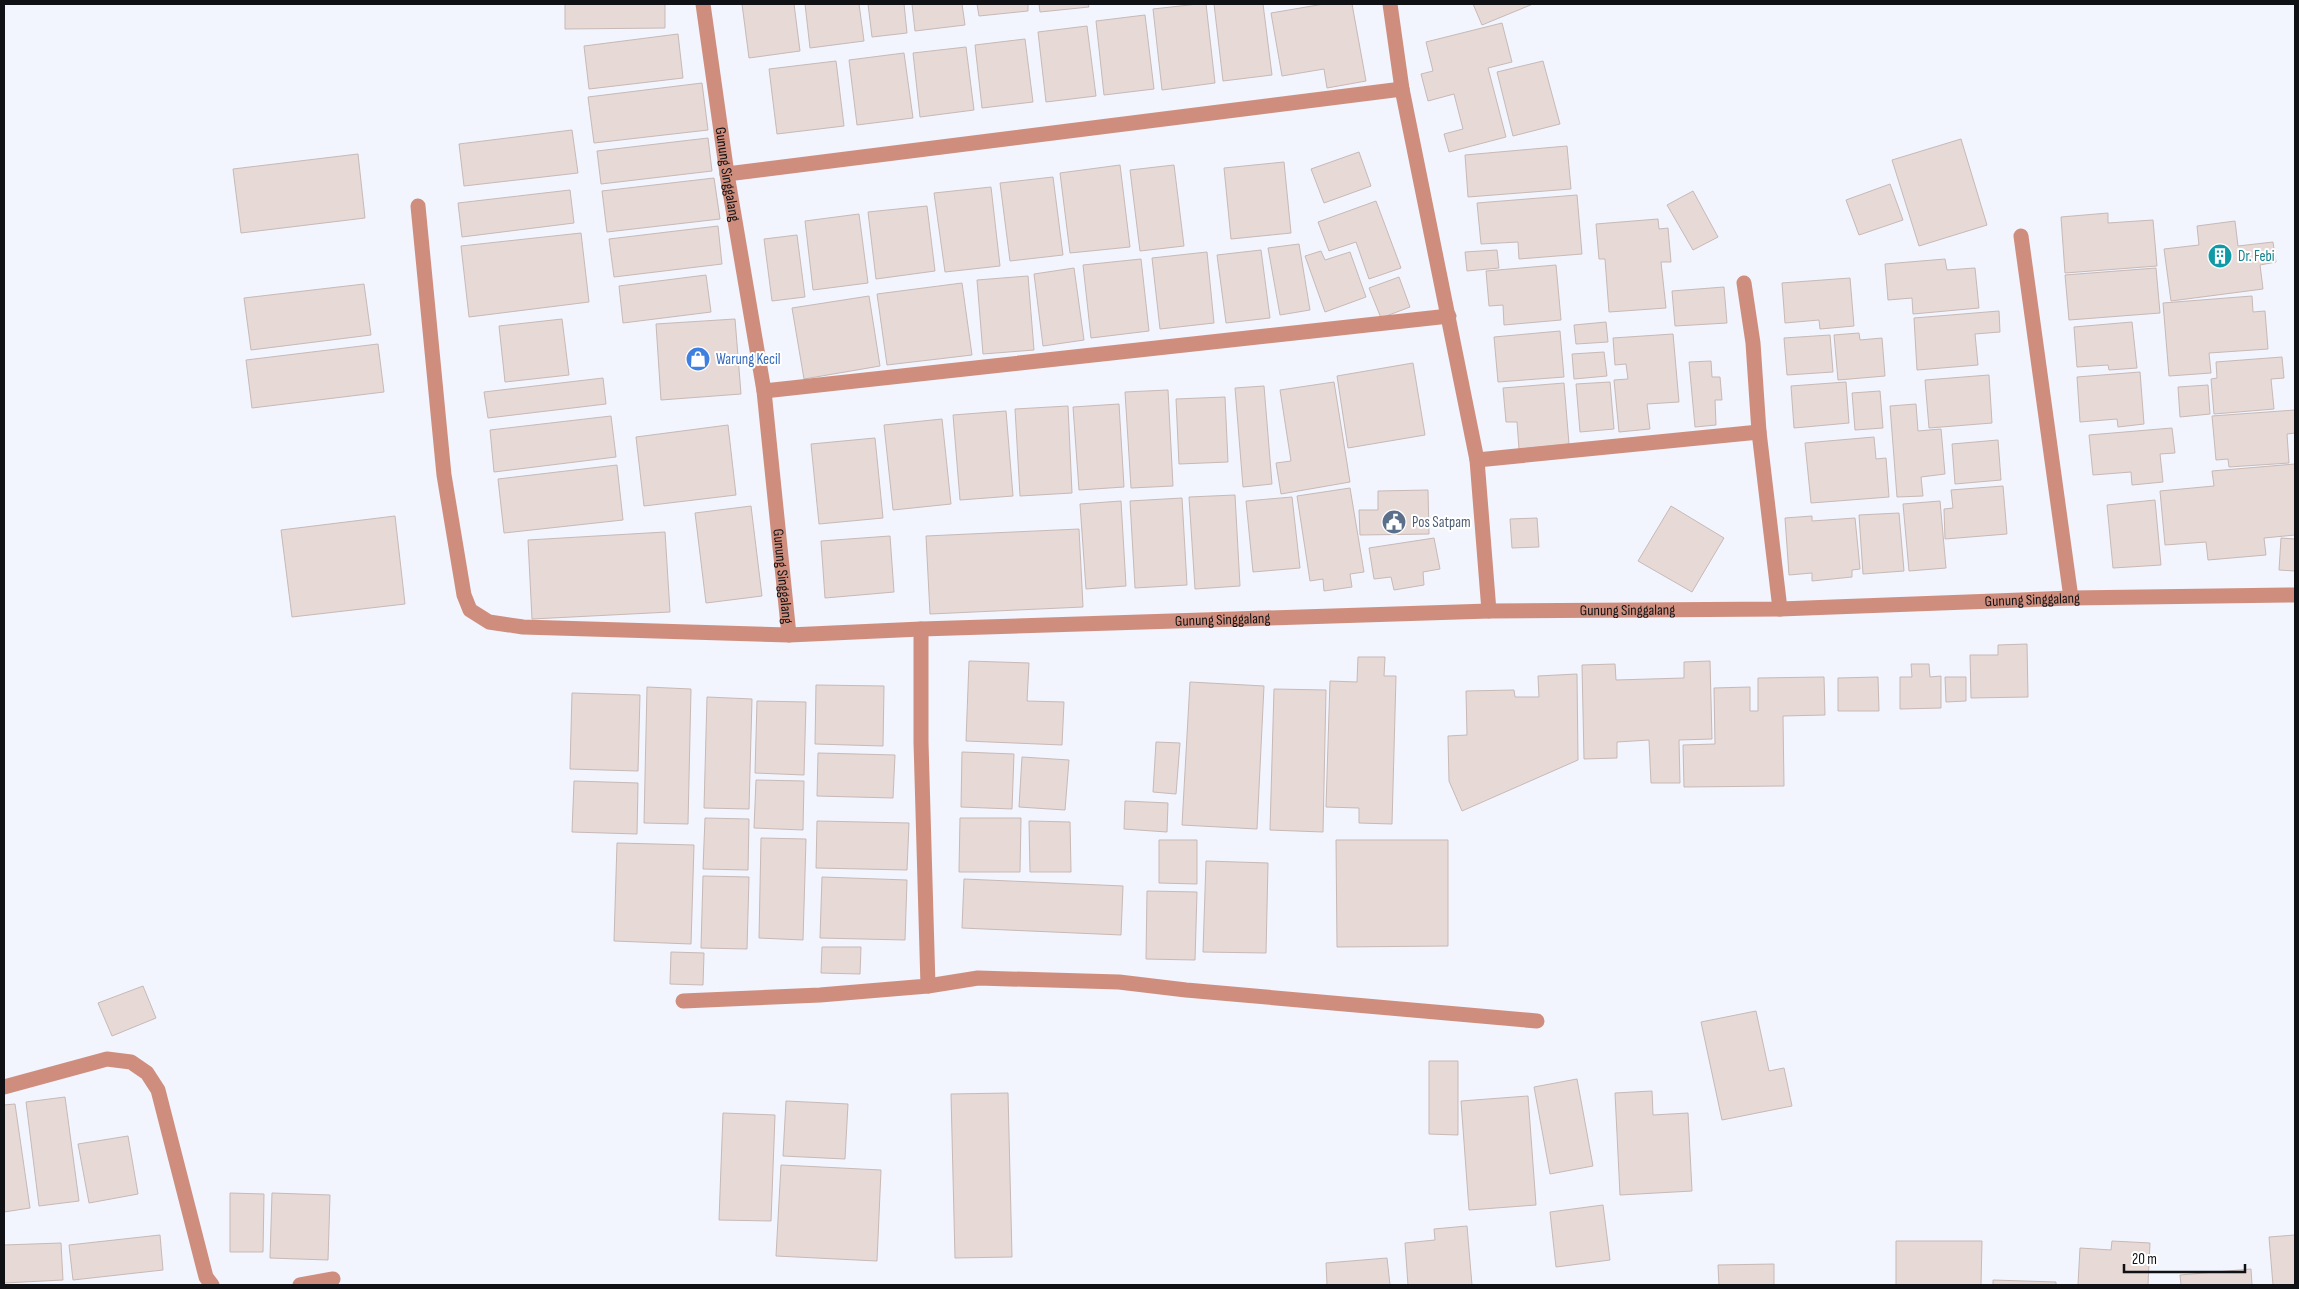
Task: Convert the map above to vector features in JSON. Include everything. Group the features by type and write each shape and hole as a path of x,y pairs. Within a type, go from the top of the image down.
{"street":[{"name":"Gunung Singgalang","path":"703,4 727,174 764,391 789,635 1489,611 1780,608 2071,598 2295,595"},
{"path":"1390,4 1402,89 1477,460 1489,611"},
{"path":"727,174 1402,89"},
{"path":"418,206 444,475 464,595 470,610 489,622 524,628 789,635"},
{"path":"2021,236 2071,598"},
{"path":"1744,283 1753,343 1759,432 1780,608"},
{"path":"764,391 1448,316"},
{"path":"1477,460 1759,432"},
{"path":"921,629 921,742 928,986"},
{"path":"683,1001 820,995 928,986 978,978 1119,982 1186,990 1537,1022"},
{"path":"4,1087 107,1058 131,1062 147,1073 158,1090 206,1277 212,1285"},
{"path":"300,1285 333,1279"}],"building":[{"path":"565,4 665,4 665,28 565,29"},
{"path":"742,4 794,4 800,51 749,58"},
{"path":"805,4 859,4 864,41 810,48"},
{"path":"868,4 904,4 907,33 872,37"},
{"path":"912,4 962,4 965,25 915,31"},
{"path":"977,4 1028,4 1028,11 979,16"},
{"path":"1039,4 1088,4 1089,7 1040,12"},
{"path":"1206,4 1215,83 1162,90 1153,9"},
{"path":"1214,4 1263,4 1272,75 1223,81"},
{"path":"1324,4 1352,4 1366,81 1327,88 1324,69 1282,76 1271,13"},
{"path":"1473,4 1533,4 1482,25"},
{"path":"1145,15 1154,89 1104,95 1096,21"},
{"path":"1502,23 1512,62 1488,68 1506,137 1449,152 1444,134 1463,129 1454,94 1428,101 1421,74 1433,71 1426,42"},
{"path":"1087,26 1096,96 1046,102 1038,32"},
{"path":"678,34 683,78 589,89 584,46"},
{"path":"1025,39 1033,102 982,108 975,45"},
{"path":"966,47 974,110 920,117 913,53"},
{"path":"904,53 913,118 857,125 849,60"},
{"path":"836,61 844,126 777,134 769,69"},
{"path":"1543,61 1560,124 1513,136 1497,72"},
{"path":"702,83 708,130 594,143 588,97"},
{"path":"572,130 578,173 464,186 459,144"},
{"path":"708,138 712,171 601,184 597,151"},
{"path":"1961,139 1987,225 1919,246 1892,160"},
{"path":"1567,146 1571,189 1468,197 1465,155"},
{"path":"1359,152 1371,186 1324,203 1311,169"},
{"path":"358,154 365,218 241,233 233,169"},
{"path":"1284,162 1291,233 1231,239 1224,168"},
{"path":"1120,165 1130,247 1070,253 1060,173"},
{"path":"1174,165 1184,246 1140,251 1130,170"},
{"path":"1053,177 1063,255 1010,261 1000,183"},
{"path":"714,178 720,219 607,232 602,191"},
{"path":"1890,184 1903,220 1859,235 1846,200"},
{"path":"991,187 1000,266 945,272 934,193"},
{"path":"570,190 574,223 462,237 458,203"},
{"path":"1693,191 1718,237 1693,250 1667,205"},
{"path":"1577,195 1582,254 1519,259 1518,242 1481,244 1477,203"},
{"path":"1376,201 1401,268 1369,279 1356,242 1329,251 1318,222"},
{"path":"927,206 935,271 876,279 868,212"},
{"path":"2108,213 2108,223 2153,220 2157,266 2065,273 2061,217"},
{"path":"859,214 868,283 813,290 805,221"},
{"path":"1658,219 1659,229 1668,228 1671,262 1661,262 1666,308 1609,312 1605,259 1599,259 1596,224"},
{"name":"Dr. Febi","path":"2235,221 2238,246 2273,242 2276,262 2260,265 2263,289 2171,301 2164,249 2199,245 2197,226"},
{"path":"718,226 722,264 614,277 609,239"},
{"path":"581,233 589,302 469,317 461,246"},
{"path":"797,235 805,297 772,301 764,239"},
{"path":"1299,244 1310,310 1280,315 1268,248"},
{"path":"1261,250 1270,318 1226,323 1217,255"},
{"path":"1497,250 1499,268 1467,271 1465,252"},
{"path":"1321,251 1325,260 1350,252 1366,297 1325,312 1305,256"},
{"path":"1207,252 1214,323 1160,329 1152,258"},
{"path":"1141,259 1149,331 1091,338 1083,265"},
{"path":"1945,259 1947,270 1975,268 1979,308 1913,314 1912,298 1888,300 1885,264"},
{"path":"1556,265 1561,320 1504,325 1503,305 1489,306 1486,271"},
{"path":"1074,268 1084,340 1043,346 1034,274"},
{"path":"2156,268 2160,313 2069,320 2065,275"},
{"path":"706,275 711,312 623,323 619,286"},
{"path":"1028,276 1034,350 983,354 977,280"},
{"path":"1399,277 1410,307 1381,318 1369,288"},
{"path":"1850,278 1854,326 1820,329 1819,320 1785,323 1782,283"},
{"path":"962,283 972,355 887,365 877,294"},
{"path":"364,284 371,335 251,350 244,298"},
{"path":"1724,287 1727,323 1675,326 1672,291"},
{"path":"869,296 880,366 804,379 792,308"},
{"path":"2252,296 2253,312 2265,311 2268,349 2209,353 2211,373 2169,376 2163,303"},
{"path":"1999,311 2000,332 1975,334 1978,365 1917,370 1914,318"},
{"path":"562,319 569,375 505,382 499,326"},
{"name":"Warung Kecil","path":"735,319 741,394 661,400 656,324"},
{"path":"1606,322 1608,342 1576,344 1574,325"},
{"path":"2132,322 2137,368 2109,370 2108,365 2077,367 2074,327"},
{"path":"1560,331 1564,377 1498,382 1494,337"},
{"path":"1859,333 1860,340 1882,338 1885,376 1838,380 1834,335"},
{"path":"1673,334 1679,402 1647,404 1650,429 1619,432 1614,380 1628,379 1626,364 1615,365 1613,338"},
{"path":"1830,335 1833,372 1787,375 1784,338"},
{"path":"378,344 384,392 252,408 246,360"},
{"path":"1604,352 1607,376 1574,379 1572,354"},
{"path":"2282,357 2284,378 2271,379 2274,409 2214,414 2211,379 2217,378 2216,362"},
{"path":"1711,361 1712,377 1720,377 1722,400 1715,400 1716,425 1695,427 1689,362"},
{"path":"1413,363 1425,435 1348,448 1337,376"},
{"path":"2140,372 2144,424 2118,427 2117,419 2080,422 2077,377"},
{"path":"1989,375 1992,423 1929,428 1925,380"},
{"path":"603,378 606,404 488,418 484,392"},
{"path":"1334,382 1350,482 1281,494 1276,463 1291,461 1280,390"},
{"path":"1610,382 1614,429 1580,432 1576,384"},
{"path":"1846,382 1849,423 1794,428 1791,386"},
{"path":"1564,383 1569,444 1519,449 1517,422 1506,422 1503,388"},
{"path":"2208,385 2210,414 2180,417 2178,387"},
{"path":"1264,386 1272,484 1243,487 1235,388"},
{"path":"1168,390 1173,486 1131,488 1125,392"},
{"path":"1880,391 1883,428 1855,430 1852,393"},
{"path":"1225,397 1228,462 1179,464 1176,399"},
{"path":"1119,404 1124,487 1079,490 1073,407"},
{"path":"1916,404 1918,431 1941,429 1945,474 1921,477 1923,496 1897,497 1890,406"},
{"path":"1068,406 1072,493 1020,496 1015,409"},
{"path":"2295,410 2295,433 2287,434 2289,463 2229,467 2228,459 2216,460 2212,416"},
{"path":"1006,411 1013,496 960,500 953,415"},
{"path":"611,416 616,457 494,472 490,430"},
{"path":"942,419 951,504 893,510 884,425"},
{"path":"728,425 736,495 644,506 636,437"},
{"path":"2172,428 2175,453 2160,454 2163,482 2132,485 2131,472 2093,475 2089,435"},
{"path":"1874,437 1876,459 1886,458 1889,497 1811,503 1805,443"},
{"path":"875,438 883,518 819,524 811,444"},
{"path":"1998,440 2001,480 1955,484 1952,444"},
{"path":"2295,464 2295,535 2264,538 2266,555 2208,560 2206,542 2165,545 2160,491 2214,486 2212,471"},
{"path":"617,465 623,520 504,533 498,479"},
{"path":"2003,486 2007,534 1945,539 1944,509 1953,508 1951,490"},
{"path":"1350,488 1364,572 1350,574 1352,587 1324,591 1323,579 1310,581 1297,496"},
{"name":"Pos Satpam","path":"1428,490 1429,534 1360,535 1359,510 1378,510 1378,491"},
{"path":"1235,495 1240,586 1195,589 1189,497"},
{"path":"1292,497 1300,568 1253,572 1246,501"},
{"path":"1182,498 1187,585 1135,588 1130,501"},
{"path":"2155,500 2161,565 2113,568 2107,505"},
{"path":"1121,501 1126,586 1086,589 1080,504"},
{"path":"1940,501 1946,568 1909,571 1903,504"},
{"path":"751,506 762,596 706,603 695,513"},
{"path":"1671,506 1724,538 1692,592 1638,561"},
{"path":"1899,513 1904,571 1863,574 1859,515"},
{"path":"395,516 405,604 292,617 281,530"},
{"path":"1812,516 1812,521 1855,518 1860,569 1852,570 1852,577 1812,581 1812,573 1789,575 1785,518"},
{"path":"1537,518 1539,547 1512,548 1510,519"},
{"path":"1079,529 1083,607 930,614 926,536"},
{"path":"665,532 670,612 532,619 528,540"},
{"path":"890,536 894,592 825,598 821,541"},
{"path":"1434,538 1440,569 1423,572 1424,585 1394,590 1391,577 1374,579 1369,548"},
{"path":"2281,538 2295,539 2295,571 2279,570"},
{"path":"2027,644 2028,697 1971,698 1970,655 1998,655 1998,645"},
{"path":"1358,657 1385,657 1384,676 1396,676 1392,824 1359,823 1359,808 1326,807 1330,681 1357,682"},
{"path":"969,661 1029,663 1027,701 1064,702 1062,745 966,741"},
{"path":"1710,661 1712,739 1679,740 1680,783 1651,783 1649,740 1617,742 1617,758 1584,759 1582,665 1615,664 1616,680 1684,678 1684,662"},
{"path":"1911,664 1929,664 1930,677 1941,676 1941,708 1900,709 1900,677 1912,677"},
{"path":"1577,674 1578,760 1462,811 1449,781 1448,736 1467,735 1466,691 1514,690 1515,697 1539,697 1538,676"},
{"path":"1824,677 1825,715 1783,716 1784,786 1684,787 1683,745 1715,744 1714,688 1750,687 1750,711 1758,711 1758,678"},
{"path":"1878,677 1879,711 1838,711 1838,678"},
{"path":"1945,677 1966,677 1966,701 1946,702"},
{"path":"1190,682 1264,686 1257,829 1182,825"},
{"path":"816,685 884,686 883,746 815,744"},
{"path":"647,687 691,689 688,824 644,823"},
{"path":"1274,689 1326,690 1323,832 1270,830"},
{"path":"572,693 640,695 638,771 570,769"},
{"path":"707,697 752,699 749,809 704,808"},
{"path":"757,701 806,702 804,775 755,773"},
{"path":"1156,742 1180,743 1176,794 1153,792"},
{"path":"962,752 1014,754 1012,809 961,807"},
{"path":"818,753 895,755 893,798 817,796"},
{"path":"1022,757 1069,760 1065,810 1019,807"},
{"path":"756,780 804,781 803,830 754,828"},
{"path":"574,781 638,783 637,834 572,832"},
{"path":"1125,801 1168,803 1167,832 1124,829"},
{"path":"705,818 749,819 748,870 703,869"},
{"path":"960,818 1021,818 1020,872 959,872"},
{"path":"817,821 909,823 907,870 816,868"},
{"path":"1029,821 1070,822 1071,872 1030,872"},
{"path":"761,838 806,839 803,940 759,938"},
{"path":"1159,840 1197,840 1197,884 1159,883"},
{"path":"1336,840 1448,840 1448,946 1337,947"},
{"path":"617,843 694,845 691,944 614,941"},
{"path":"1206,861 1268,863 1266,953 1203,952"},
{"path":"703,876 749,877 747,949 701,948"},
{"path":"822,877 907,880 905,940 820,938"},
{"path":"964,879 1123,886 1121,935 962,928"},
{"path":"1147,891 1197,892 1195,960 1146,959"},
{"path":"822,947 861,947 860,974 821,973"},
{"path":"671,952 704,953 703,985 670,984"},
{"path":"143,986 156,1018 112,1036 98,1003"},
{"path":"1756,1011 1769,1071 1784,1068 1792,1106 1722,1120 1701,1022"},
{"path":"1429,1061 1458,1061 1458,1135 1429,1134"},
{"path":"1577,1079 1593,1166 1550,1174 1534,1087"},
{"path":"1652,1091 1653,1115 1688,1113 1692,1191 1620,1195 1615,1093"},
{"path":"1008,1093 1012,1257 955,1258 951,1094"},
{"path":"1528,1096 1536,1205 1469,1210 1461,1101"},
{"path":"65,1097 79,1201 39,1206 26,1102"},
{"path":"786,1101 848,1104 845,1159 783,1156"},
{"path":"15,1104 30,1208 4,1212 4,1105"},
{"path":"723,1113 775,1115 771,1221 719,1220"},
{"path":"128,1136 138,1194 89,1203 78,1144"},
{"path":"781,1165 881,1170 877,1261 776,1256"},
{"path":"230,1193 264,1194 263,1252 230,1252"},
{"path":"272,1193 330,1195 328,1260 270,1258"},
{"path":"1603,1205 1610,1260 1556,1267 1550,1212"},
{"path":"1467,1226 1472,1285 1408,1285 1405,1243 1435,1240 1434,1229"},
{"path":"160,1235 163,1270 73,1280 69,1245"},
{"path":"2295,1235 2295,1285 2273,1285 2269,1237"},
{"path":"1896,1241 1982,1241 1981,1285 1896,1285"},
{"path":"2112,1241 2150,1243 2148,1285 2078,1285 2080,1248 2111,1250"},
{"path":"61,1243 63,1280 4,1283 4,1245"},
{"path":"1387,1258 1390,1285 1327,1285 1326,1263"},
{"path":"1774,1264 1774,1285 1719,1285 1718,1265"},
{"path":"2251,1269 2252,1285 2181,1285 2180,1275"},
{"path":"1993,1280 2056,1282 2056,1285 1993,1285"}],"place":[{"name":"Dr. Febi","path":"2220,256"},
{"name":"Warung Kecil","path":"698,359"},
{"name":"Pos Satpam","path":"1394,522"}]}
